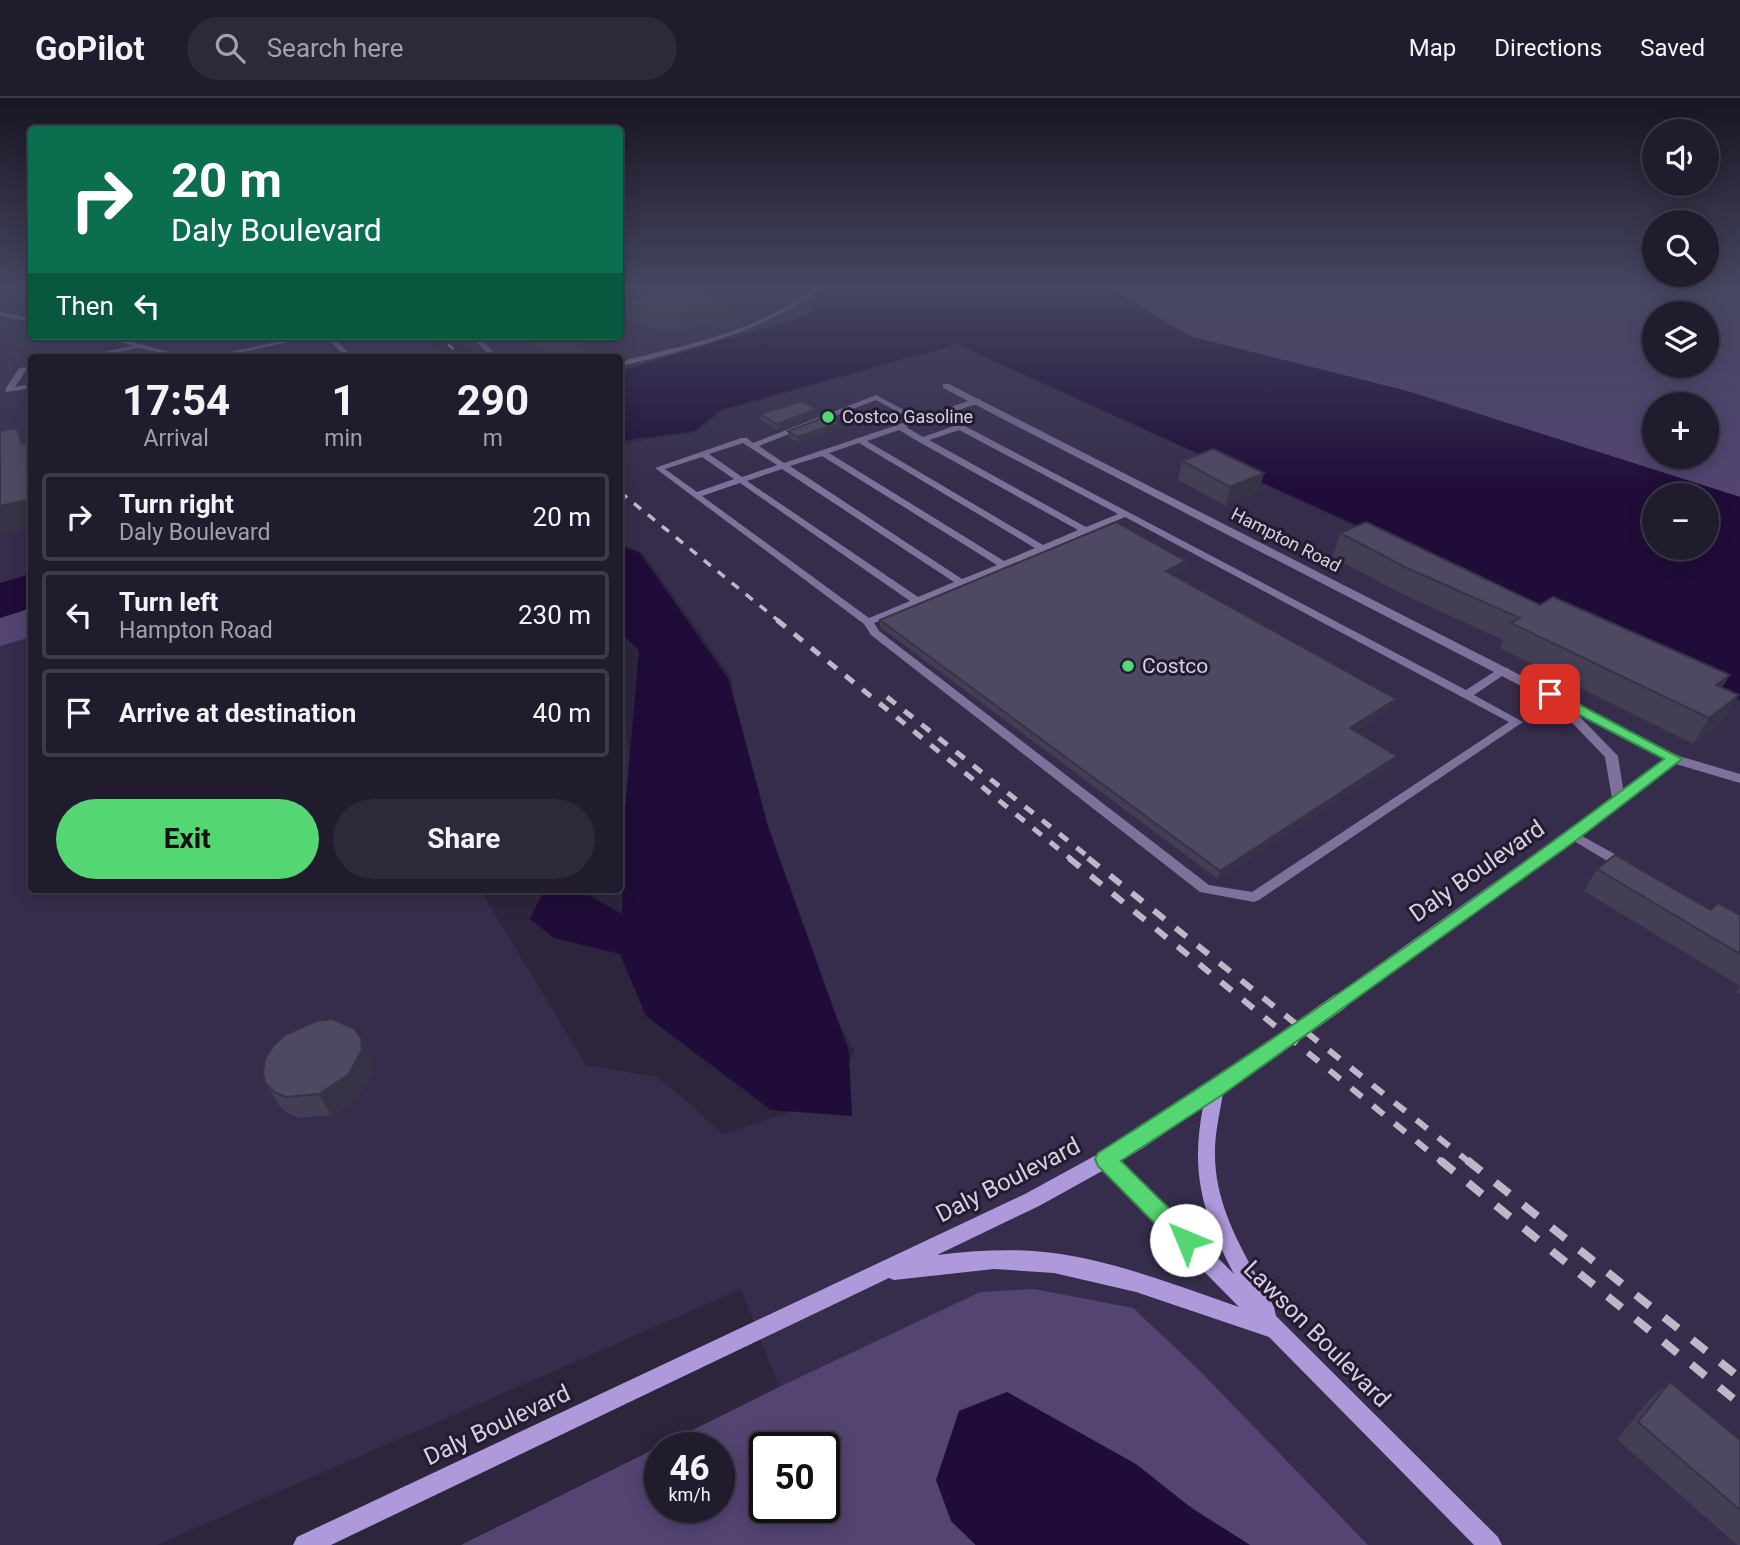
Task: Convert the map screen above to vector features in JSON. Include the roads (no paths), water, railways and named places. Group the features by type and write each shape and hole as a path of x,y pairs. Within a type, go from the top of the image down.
{"main road":[{"name":"Daly Boulevard","path":"304,1545 1031,1200 1106,1159 1223,1084 1573,835 1674,759"},
{"path":"1223,1084 1206,1142 1208,1185 1219,1219 1274,1328"},
{"name":"Lawson Boulevard","path":"1106,1159 1490,1545"},
{"path":"880,1272 981,1258 1053,1262 1095,1272 1274,1328"}],"street":[{"name":"Hampton Road","path":"946,386 1674,759 1740,779"},
{"name":"Hampton Road","path":"1550,694 1611,757 1618,801"}],"lane":[{"path":"623,363 652,356"},
{"path":"0,398 9,390 22,370 28,369"},
{"path":"9,390 28,387"},
{"path":"752,446 876,397 919,421"},
{"path":"696,495 977,401"},
{"path":"900,427 1086,531"},
{"path":"922,440 960,427 1517,722 1254,897 1205,889 875,633 868,622 659,468 744,440 962,583"},
{"path":"860,440 1043,548"},
{"path":"823,453 1004,565"},
{"path":"703,454 918,601"},
{"path":"868,622 1125,514"},
{"path":"1466,695 1504,670"},
{"path":"1573,835 1632,870"}],"railway":[{"path":"623,494 780,622"},
{"path":"777,620 1071,859"},
{"path":"887,697 1091,859"},
{"path":"1069,858 1442,1162"},
{"path":"1088,858 1469,1162"},
{"path":"1440,1160 1740,1404"},
{"path":"1467,1160 1740,1378"}],"place":[{"name":"Costco Gasoline","path":"828,417"},
{"name":"Costco","path":"1128,666"}]}
